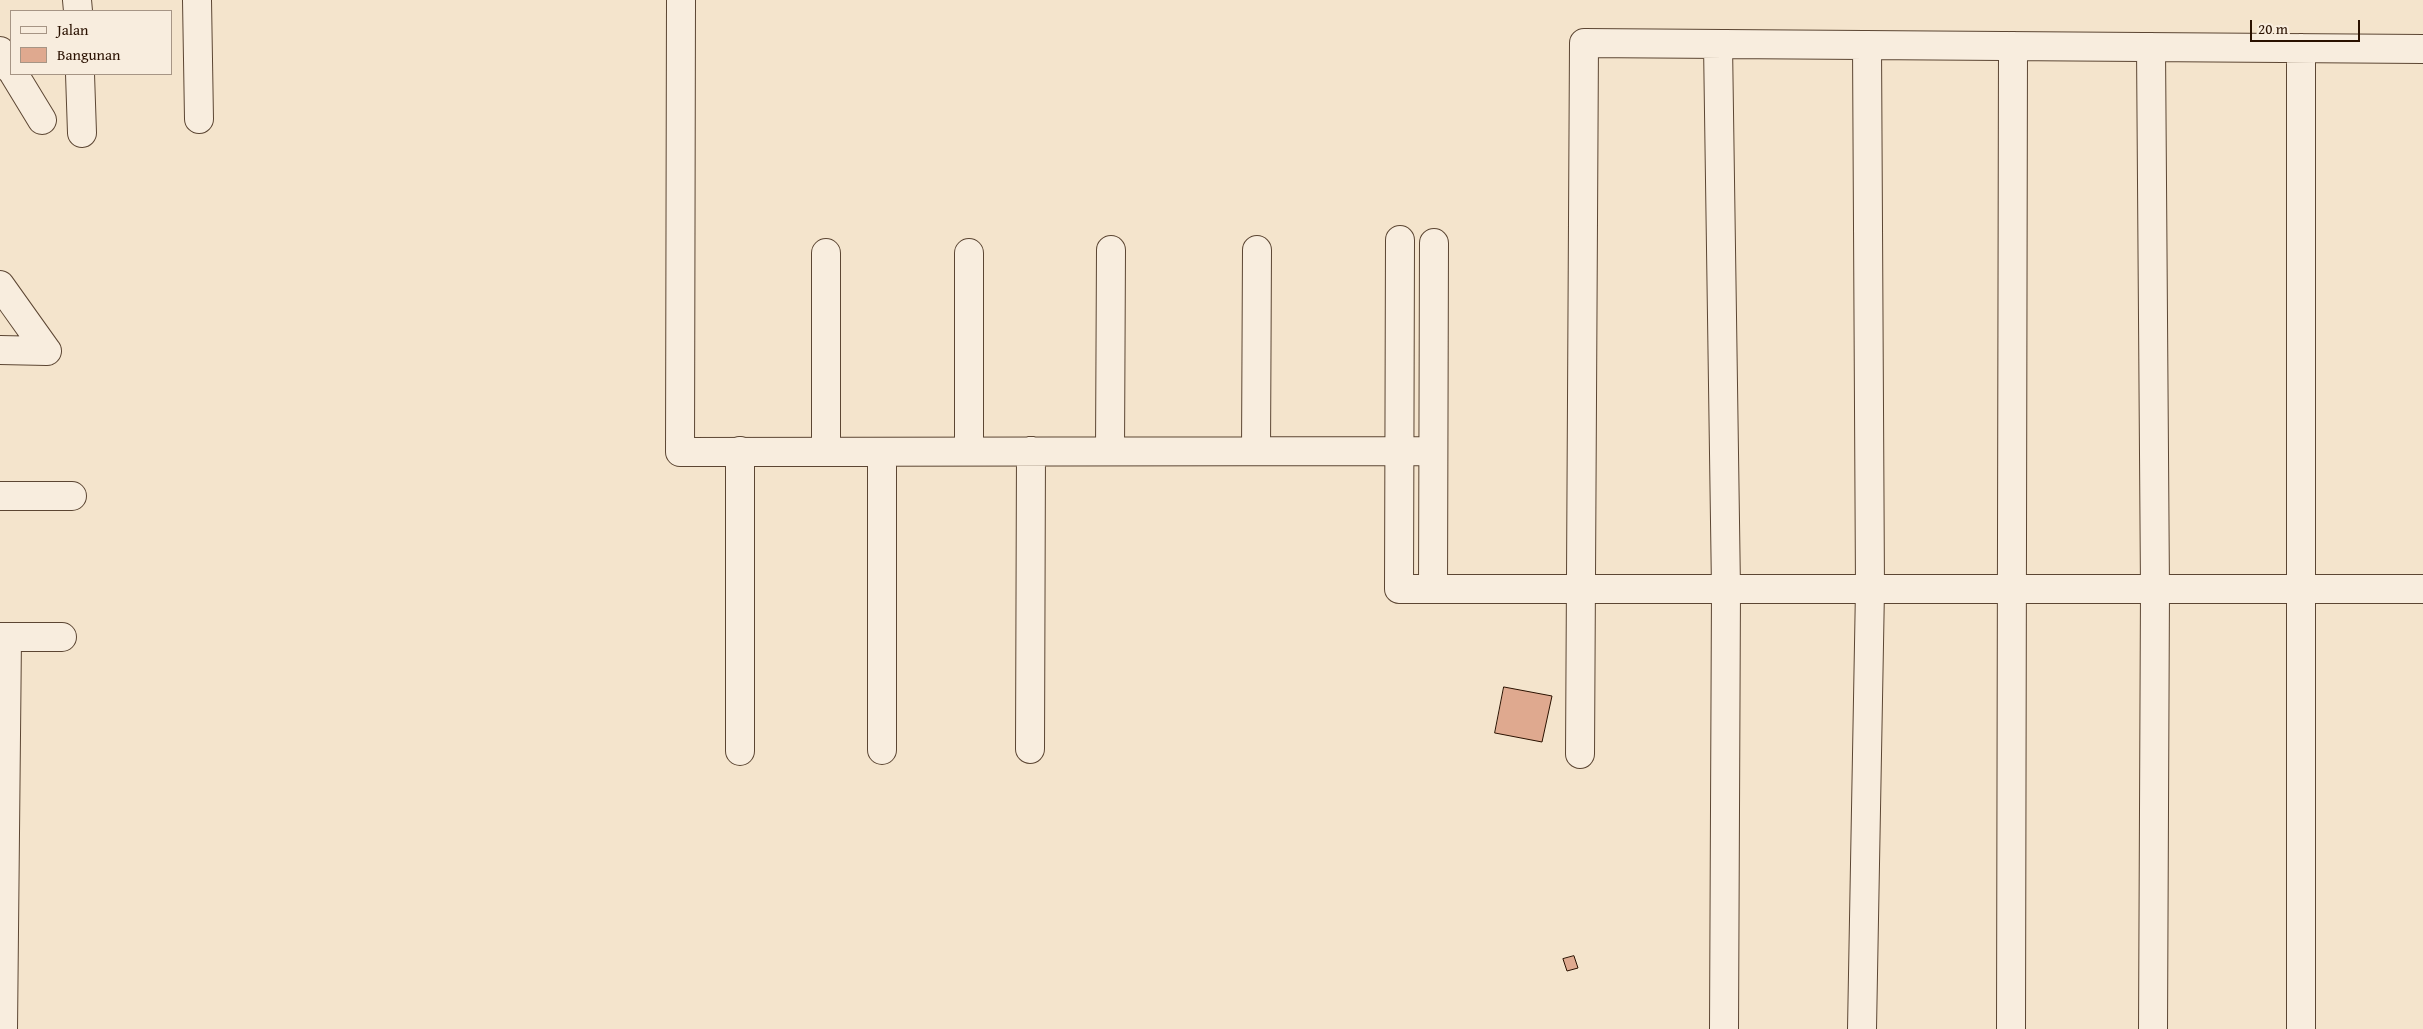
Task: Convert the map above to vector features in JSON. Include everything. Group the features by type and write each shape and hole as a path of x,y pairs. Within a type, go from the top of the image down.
{"street":[{"path":"197,0 199,119"},
{"path":"681,0 680,452 1433,451"},
{"path":"1580,754 1584,43 2423,48"},
{"path":"1718,44 1726,589 1724,1029"},
{"path":"1862,1029 1870,589 1867,45"},
{"path":"2011,1029 2012,46"},
{"path":"2152,47 2155,589 2153,1029"},
{"path":"2301,48 2301,1029"},
{"path":"0,51 10,68"},
{"path":"15,75 42,120"},
{"path":"80,75 82,133"},
{"path":"1400,240 1399,589 2423,589"},
{"path":"1433,589 1434,243"},
{"path":"1110,451 1111,250"},
{"path":"1256,452 1257,250"},
{"path":"826,253 826,452"},
{"path":"969,253 969,451"},
{"path":"0,285 47,351 0,350"},
{"path":"740,451 740,751"},
{"path":"1030,749 1031,451"},
{"path":"882,452 882,750"},
{"path":"0,496 72,496"},
{"path":"3,1029 4,637 62,637"}],"building":[{"path":"1504,687 1552,696 1542,742 1495,733"},
{"path":"1574,956 1578,968 1567,971 1563,959"}]}
